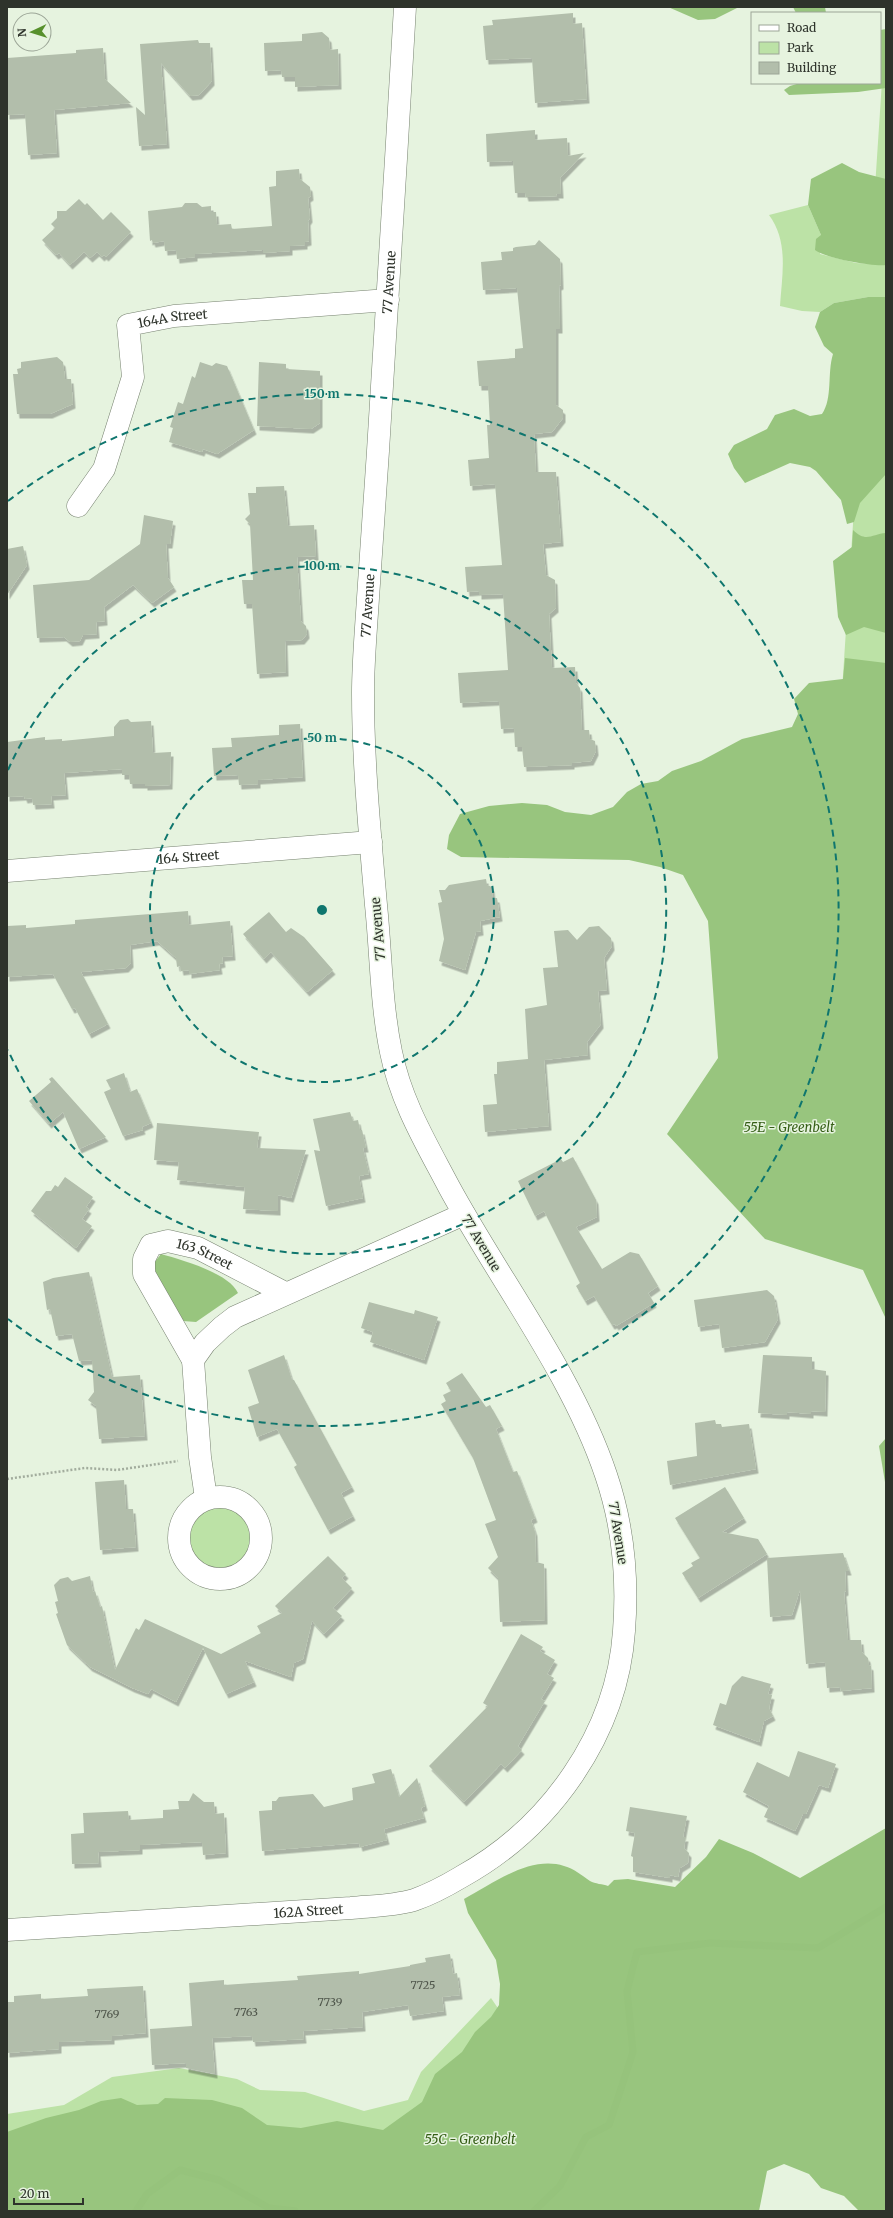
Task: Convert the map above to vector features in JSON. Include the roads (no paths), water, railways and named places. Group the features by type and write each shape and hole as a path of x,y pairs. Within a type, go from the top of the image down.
{"street":[{"name":"77 Avenue","path":"405,7 363,688 371,842 387,1027 397,1076 415,1124 464,1214 568,1390 604,1469 611,1490 623,1551 625,1592 624,1634 615,1684 596,1737 567,1784"},
{"name":"164A Street","path":"78,506 104,469 133,377 128,325 174,316 388,300"},
{"name":"164 Street","path":"7,871 371,842"},
{"path":"193,1360 205,1342 222,1326 235,1317 285,1293 464,1214"},
{"name":"163 Street","path":"206,1498 200,1458 193,1360 144,1274 144,1259 151,1245 168,1241 198,1248 285,1293"},
{"name":"162A Street","path":"7,1930 351,1908 411,1900 443,1887 503,1852 548,1808 567,1784"}],"waterway":[{"path":"534,2211 560,2186 586,2137 609,2125 633,2052 627,1991 637,1952 710,1943 818,1948 886,1907"},
{"path":"136,2211 147,2194 180,2170 219,2180 269,2208 295,2211"}],"park label":[{"name":"55E - Greenbelt","path":"789,1127"},
{"name":"55C - Greenbelt","path":"470,2139"}]}
